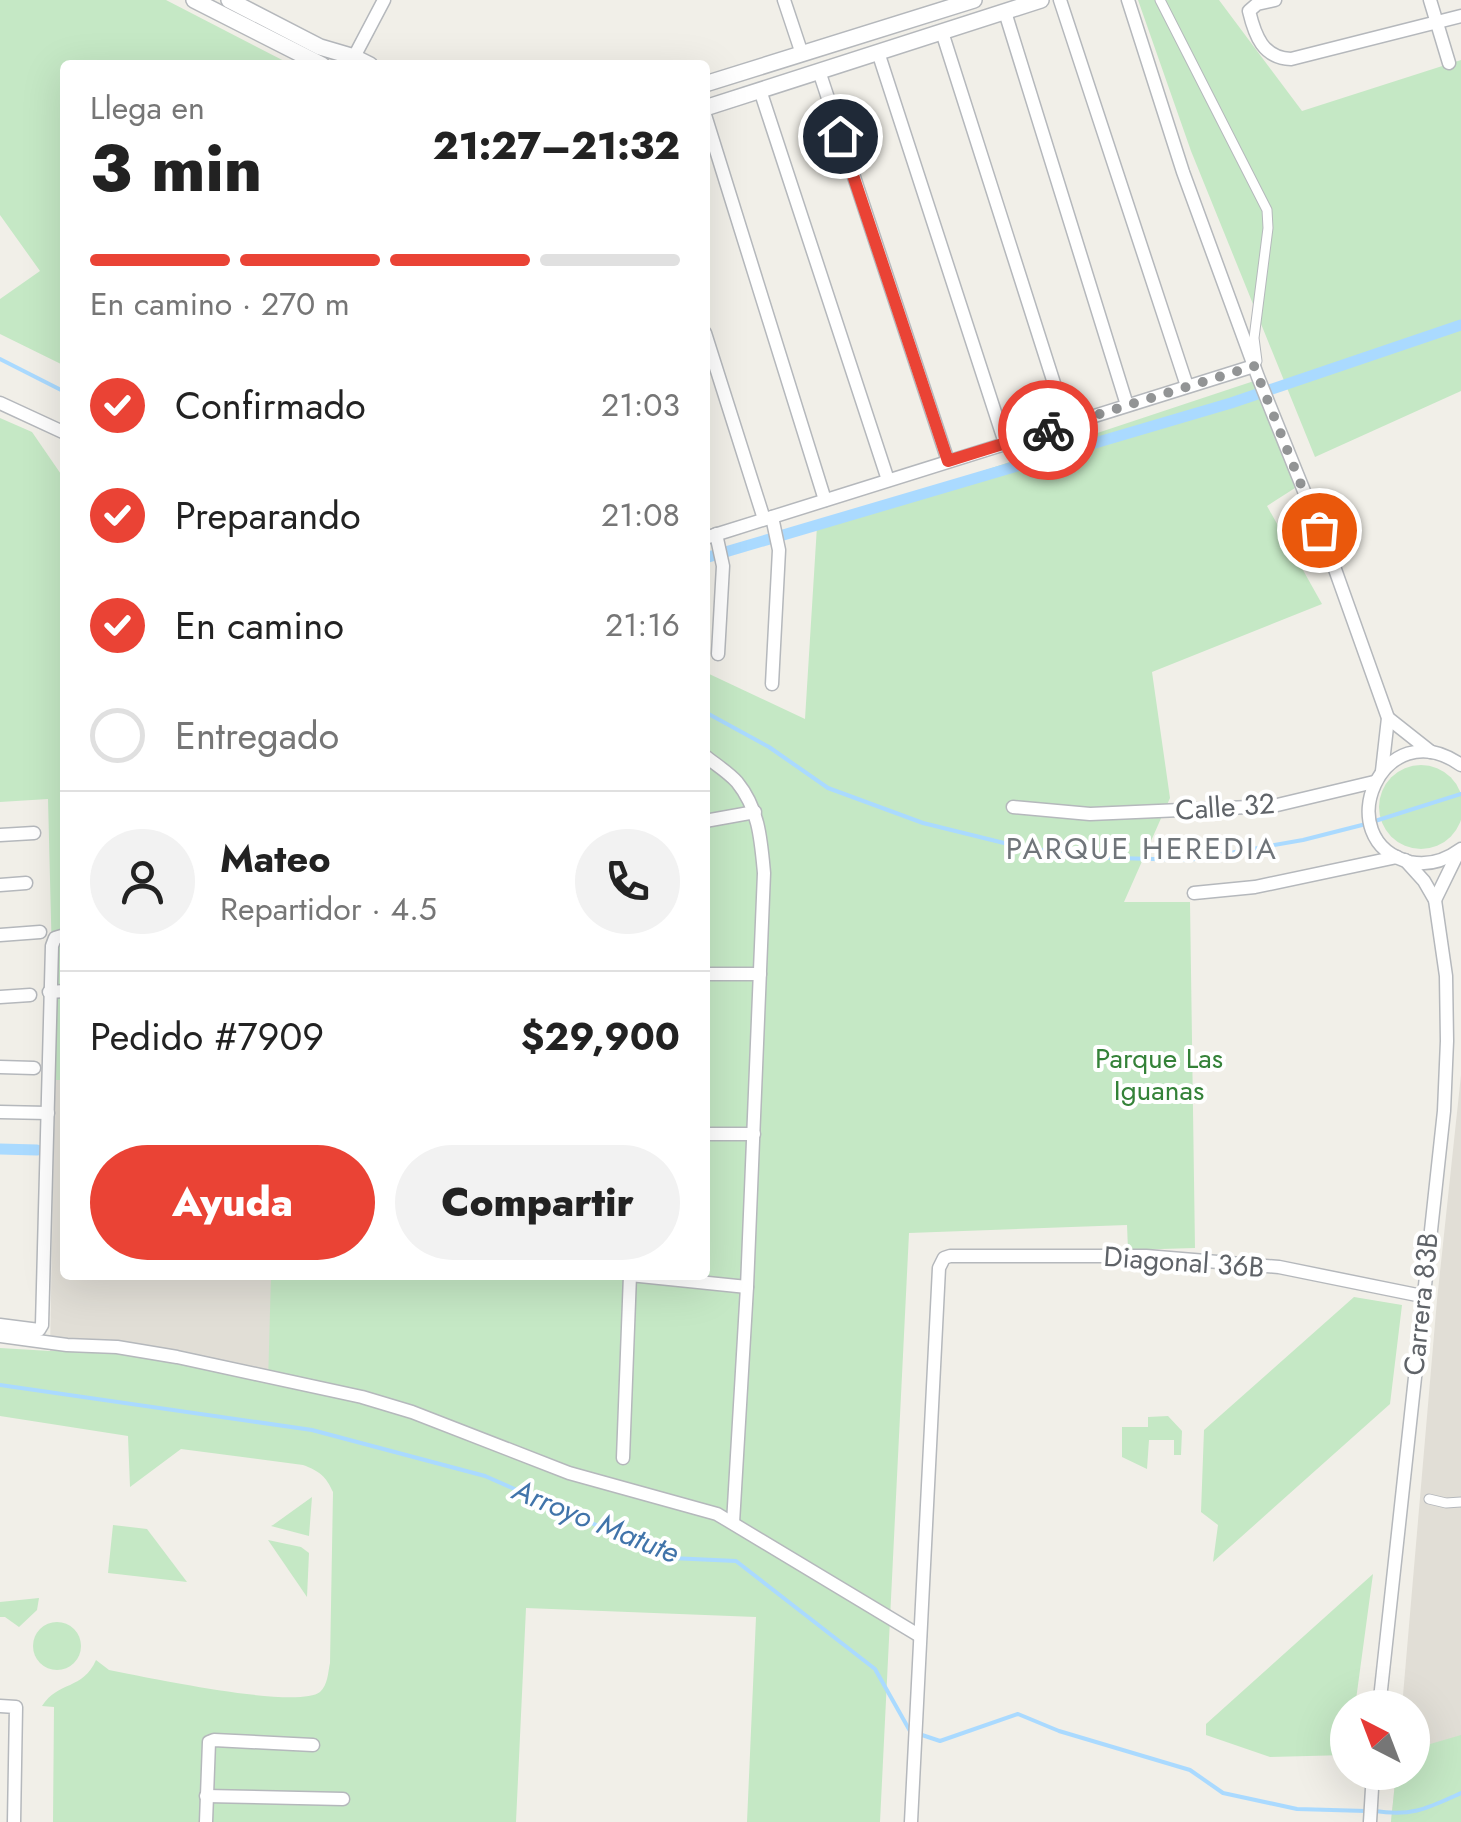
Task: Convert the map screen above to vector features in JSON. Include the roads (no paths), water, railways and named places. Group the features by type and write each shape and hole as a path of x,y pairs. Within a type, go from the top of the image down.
{"street":[{"path":"194,0 312,60"},
{"path":"229,0 352,60"},
{"path":"354,60 384,0"},
{"path":"784,0 802,54"},
{"path":"710,82 974,0"},
{"path":"710,110 760,90 1041,0"},
{"path":"1060,0 1187,386"},
{"path":"1128,0 1183,172 1388,718 1378,776"},
{"path":"1160,0 1267,210 1254,338 1256,372"},
{"path":"1275,0 1257,4 1249,11 1254,30 1268,53 1277,59 1292,59 1461,16"},
{"path":"1430,0 1449,63"},
{"path":"1005,12 1127,405"},
{"path":"942,32 1068,424"},
{"path":"878,52 1005,443"},
{"path":"819,71 948,461"},
{"path":"760,90 888,480"},
{"path":"710,128 825,500"},
{"path":"710,348 776,532 779,550 772,684"},
{"path":"718,654 723,566 710,536 1187,386 1256,372"},
{"path":"0,403 60,431"},
{"path":"1388,718 1435,753 1461,766"},
{"path":"1435,753 1461,752"},
{"name":"Calle 32","path":"1013,807 1090,814 1273,806 1378,776 1404,755 1435,753"},
{"path":"710,760 736,780 755,812 764,873 733,1522"},
{"name":"Carrera 83B","path":"1378,776 1368,808 1374,835 1424,881 1435,900 1446,976 1447,1041 1444,1111 1380,1690"},
{"path":"710,820 755,812"},
{"path":"0,836 34,833"},
{"path":"1194,892 1255,887 1364,862 1401,859 1434,863 1460,850"},
{"path":"1435,900 1460,850"},
{"path":"0,885 26,883"},
{"path":"0,935 40,932"},
{"path":"0,1326 39,1330 42,1325 49,992 52,946 60,936"},
{"path":"710,974 760,974"},
{"path":"49,992 60,991"},
{"path":"0,997 30,995"},
{"path":"0,1068 34,1068"},
{"path":"0,1112 48,1113"},
{"path":"710,1134 754,1134"},
{"name":"Diagonal 36B","path":"920,1636 939,1268 944,1258 1146,1256 1279,1268 1422,1296"},
{"path":"623,1458 630,1280"},
{"path":"679,1280 747,1287"},
{"path":"0,1336 177,1356 362,1398 412,1412 569,1473 717,1514 733,1522 920,1636 911,1822"},
{"path":"1429,1499 1461,1502"},
{"path":"0,1706 16,1707 14,1822"},
{"path":"206,1822 209,1742 313,1745"},
{"path":"1370,1822 1372,1790"},
{"path":"206,1796 343,1799"}],"waterway":[{"path":"710,557 1231,403 1461,325"},
{"path":"0,359 60,389"},
{"path":"710,715 769,747 828,788 923,823 1081,857 1189,860 1303,840 1366,824"},
{"path":"1375,821 1461,794"},
{"path":"0,1149 37,1150"},
{"name":"Arroyo Matute","path":"0,1385 312,1430 485,1476 671,1558 736,1561 875,1669 910,1731"},
{"name":"Arroyo Matute","path":"919,1734 940,1741 1018,1714 1059,1731 1190,1770 1223,1793 1297,1809 1366,1811"},
{"name":"Arroyo Matute","path":"1375,1811 1420,1810 1461,1793"}],"district":[{"name":"PARQUE HEREDIA","path":"1142,848"}],"park label":[{"name":"Parque Las Iguanas","path":"1159,1074"}]}
